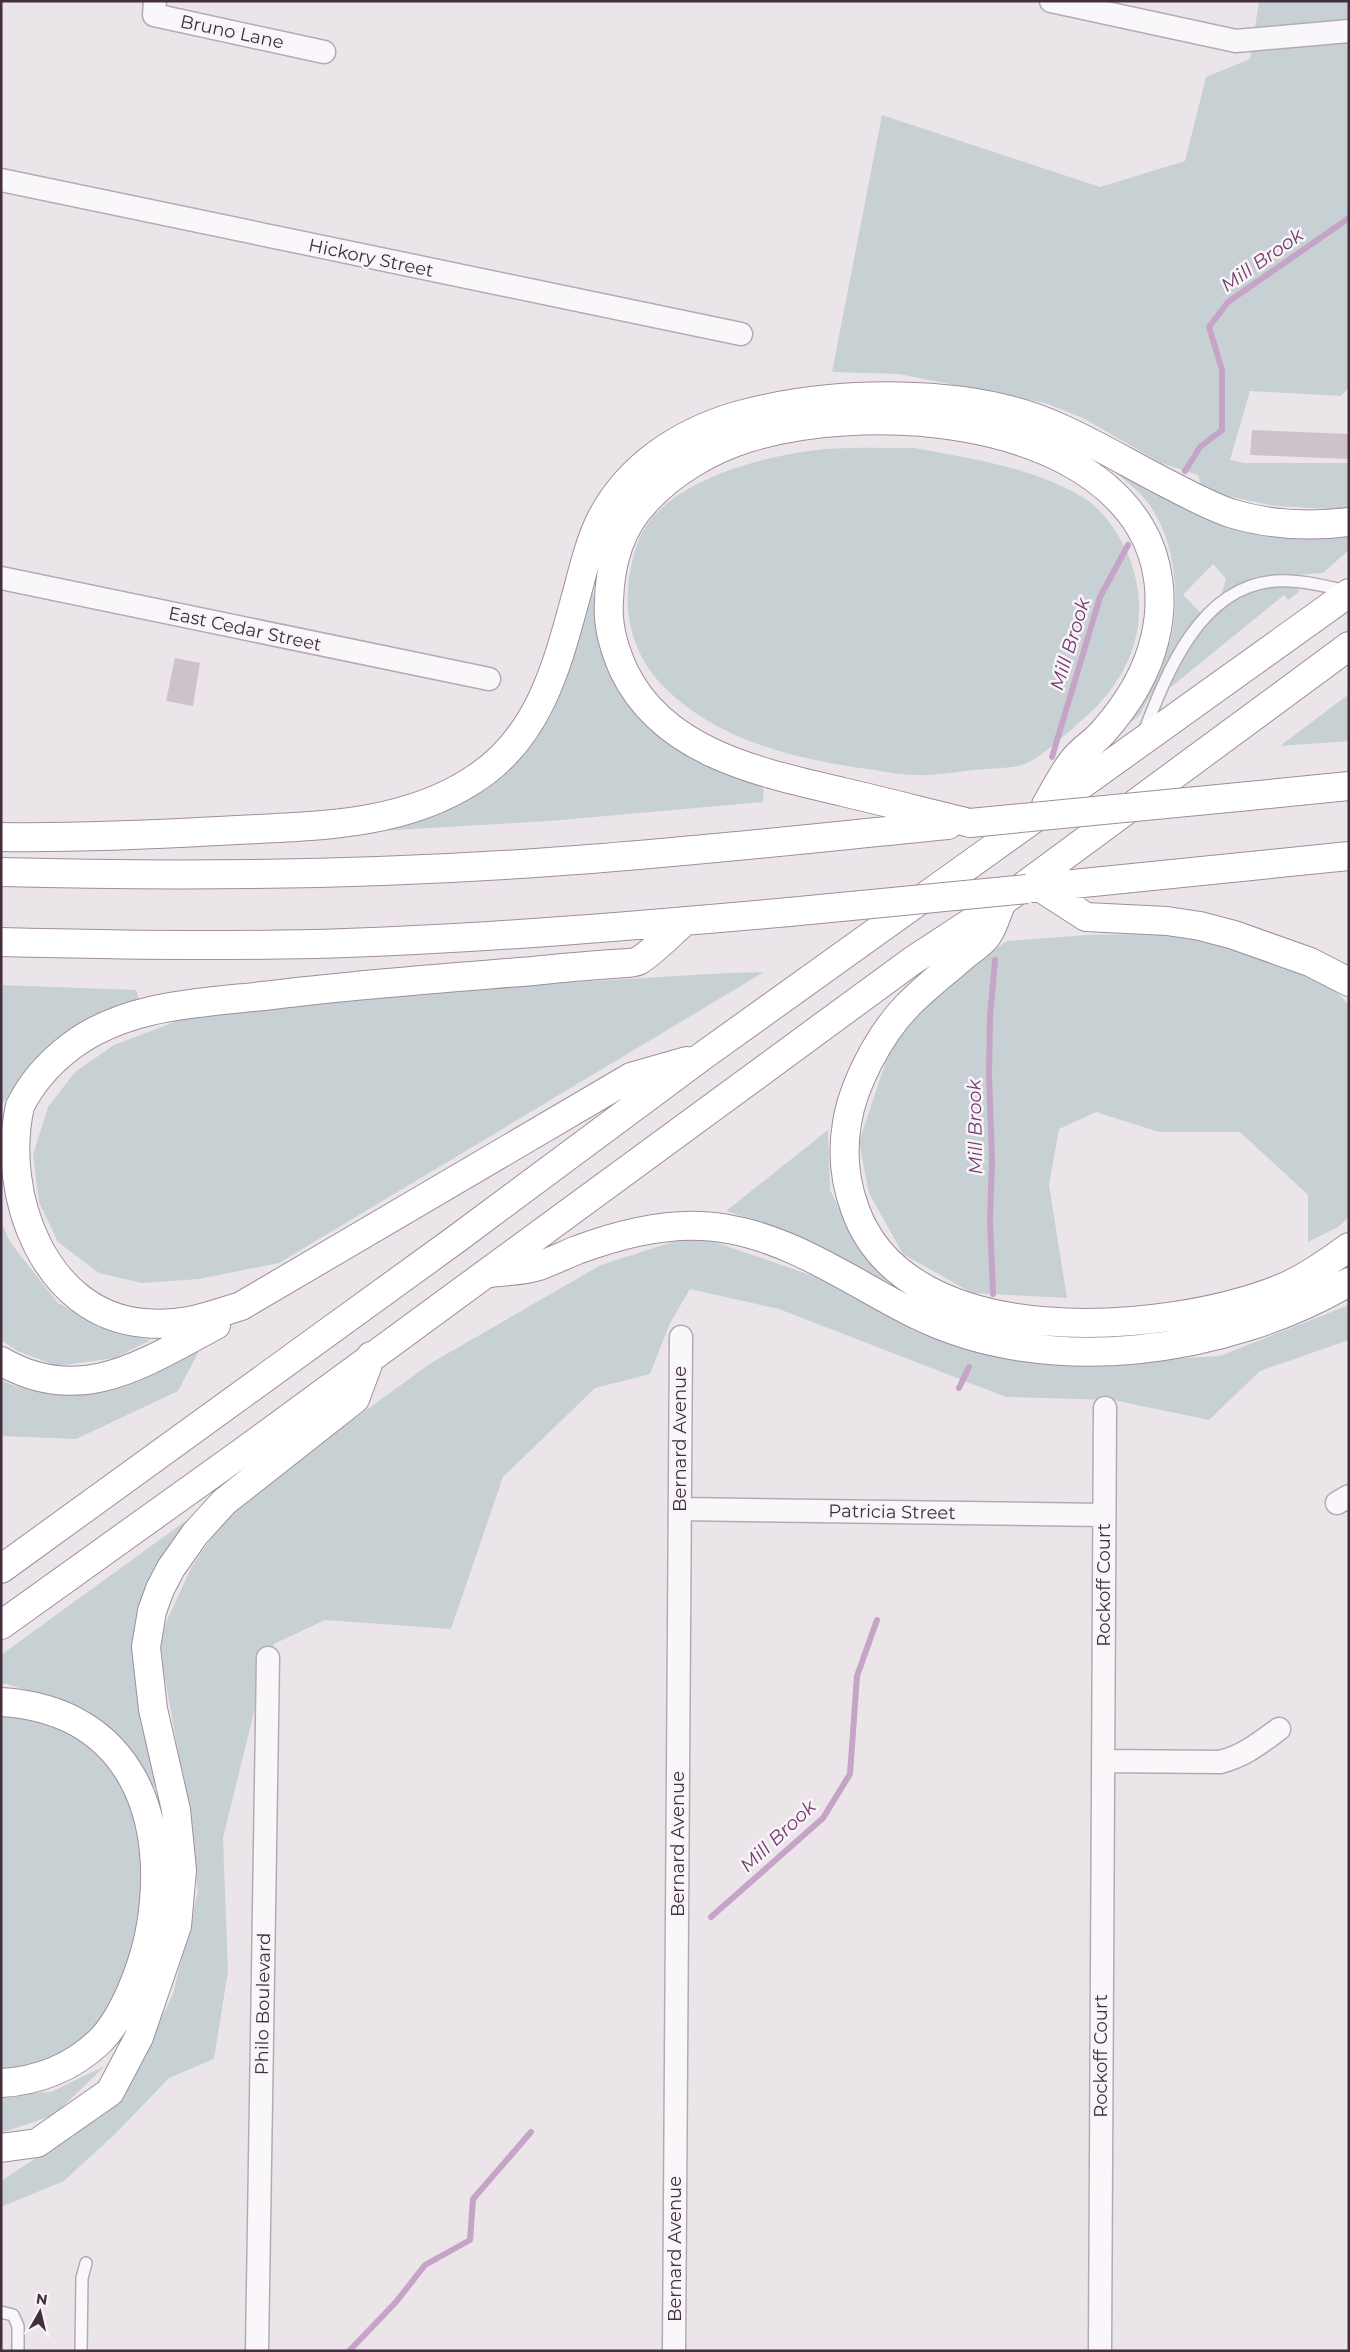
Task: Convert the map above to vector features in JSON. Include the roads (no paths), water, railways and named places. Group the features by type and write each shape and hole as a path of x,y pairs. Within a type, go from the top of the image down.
{"highway":[{"path":"1,837 99,838 330,825 400,812 451,793 477,778 499,760 518,741 537,713 548,691 584,564 599,523 627,479 646,462 704,427 763,410 816,400 862,396 940,399 983,405 1025,414 1059,427 1202,502 1227,512 1258,520 1288,524 1349,522"},
{"path":"925,821 740,765 685,738 654,713 640,696 619,661 612,638 608,610 610,581 614,559 631,520 644,502 666,482 723,447 751,438 814,425 904,421 964,428 1026,443 1062,457 1092,475 1114,494 1131,513 1142,531 1156,564 1160,601 1156,637 1139,682 1101,734 1073,760 1038,817"},
{"path":"1,1569 463,1235 704,1055 1349,592"},
{"path":"1,1625 244,1451 912,961 1002,902 1349,646"},
{"path":"1,872 255,874 406,870 550,862 925,821 970,823 1349,786"},
{"path":"1,942 109,945 345,943 466,938 789,912 1349,856"},
{"path":"1034,888 1086,917 1167,921 1234,934 1310,962 1349,982"},
{"path":"1002,902 987,936 907,1006 880,1044 864,1071 853,1099 844,1144 846,1174 852,1200 861,1225 895,1268 923,1288 951,1301 990,1313 1024,1320 1060,1323 1102,1322 1143,1320 1198,1312 1241,1301 1283,1288 1322,1266 1349,1247"},
{"path":"685,921 637,961 306,991 158,1008 97,1030 73,1045 51,1063 32,1085 19,1108 12,1131 7,1174 12,1206 26,1240 52,1278 68,1293 86,1304 113,1316 142,1323 191,1323 241,1306 632,1077 704,1055"},
{"path":"484,1274 538,1266 578,1250 650,1229 706,1226 728,1228 759,1235 788,1247 916,1315 948,1329 980,1340 1017,1347 1055,1351 1140,1348 1191,1341 1282,1316 1320,1299 1349,1282"},
{"path":"1,1360 28,1373 53,1379 75,1381 119,1374 227,1319 241,1306"},
{"path":"1,2164 37,2143 110,2092 139,2037 177,1926 182,1870 176,1810 153,1708 146,1647 152,1610 160,1589 171,1568 195,1534 224,1502 355,1399 371,1356"},
{"path":"1,1702 31,1704 66,1716 84,1726 121,1758 133,1777 145,1804 155,1861 151,1924 146,1950 124,2005 100,2040 75,2060 52,2072 24,2082 1,2083"},
{"path":"1,2148 37,2143"}],"street":[{"name":"Bruno Lane","path":"155,1 154,16 324,52"},
{"path":"1051,1 1236,41 1349,31"},
{"name":"Hickory Street","path":"1,180 741,334"},
{"name":"East Cedar Street","path":"1,578 489,679"},
{"name":"Bernard Avenue","path":"674,2351 681,1337"},
{"name":"Rockoff Court","path":"1100,2351 1105,1408"},
{"name":"Patricia Street","path":"680,1509 1104,1515"},
{"name":"Philo Boulevard","path":"257,2351 268,1658"},
{"path":"1103,1761 1220,1762 1236,1758 1251,1750 1280,1729"}],"lane":[{"path":"1141,740 1162,685 1193,631 1217,606 1231,596 1262,583 1276,580 1300,582 1349,592"},
{"path":"81,2351 82,2278 86,2263"},
{"path":"1,2312 13,2315 18,2326 18,2351"}],"waterway":[{"name":"Mill Brook","path":"1185,471 1200,447 1222,430 1222,370 1209,327 1228,302 1349,218"},
{"name":"Mill Brook","path":"1052,757 1100,597 1128,545"},
{"name":"Mill Brook","path":"993,1294 990,1221 992,1160 989,1076 990,1017 995,960"},
{"name":"Mill Brook","path":"959,1388 969,1367"},
{"name":"Mill Brook","path":"711,1917 823,1818 850,1774 857,1676 877,1620"},
{"name":"Mill Brook","path":"349,2351 396,2302 425,2265 470,2240 473,2199 531,2132"}]}
